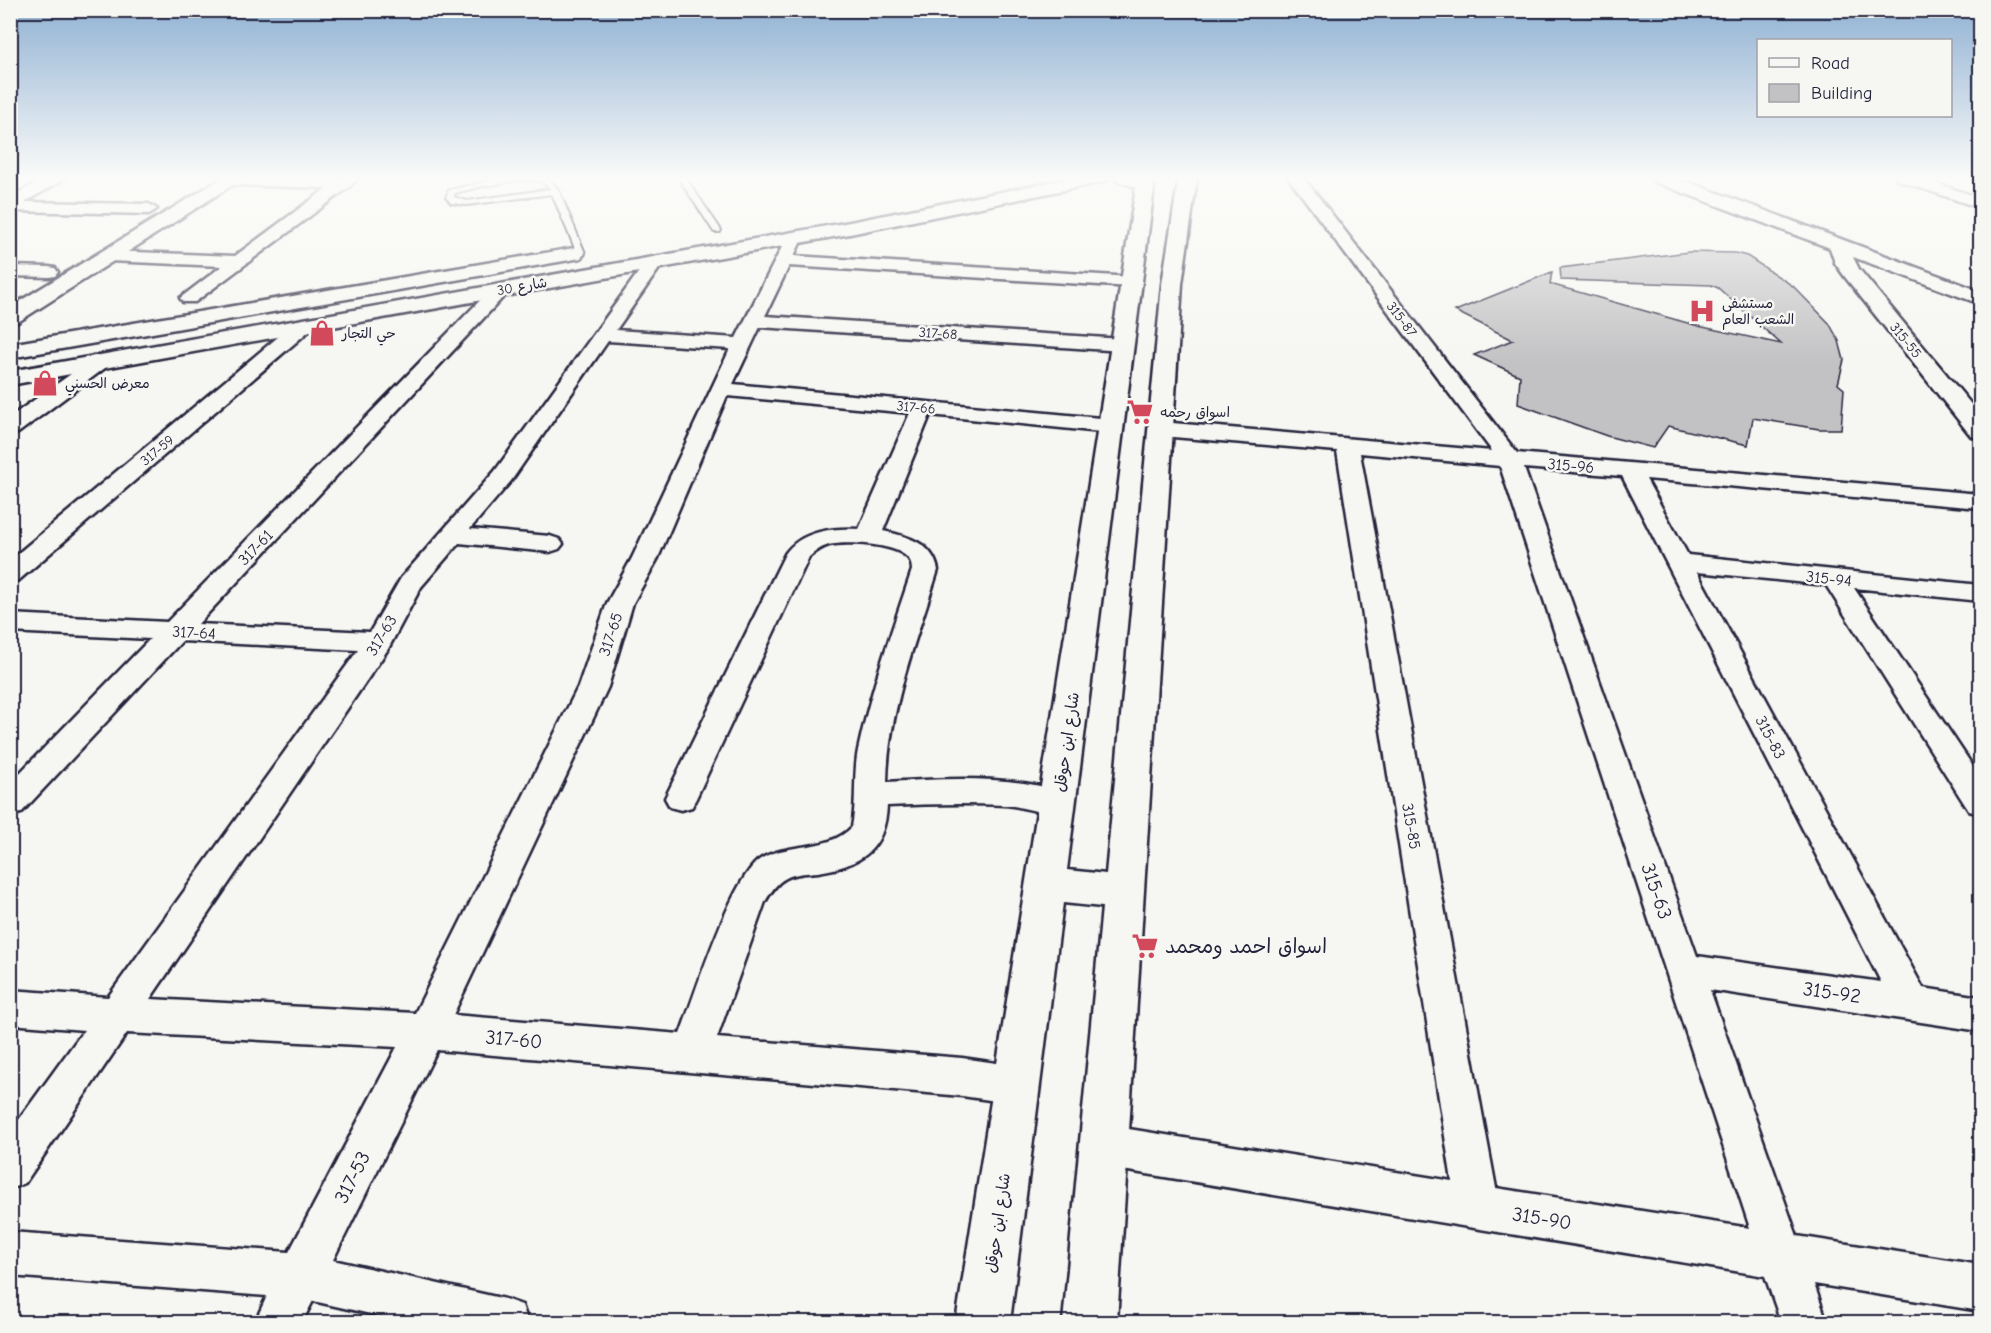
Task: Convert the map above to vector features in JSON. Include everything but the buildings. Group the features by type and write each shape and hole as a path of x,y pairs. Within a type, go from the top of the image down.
{"street":[{"path":"10,295 102,239"},
{"path":"10,317 136,239"},
{"path":"189,298 268,239"},
{"name":"شارع 30","path":"10,378 654,263 789,249 817,239"},
{"name":"شارع ابن حوقل","path":"983,1323 1138,239"},
{"path":"1089,1323 1172,284 1179,239"},
{"name":"315-87","path":"1342,239 1510,460"},
{"path":"1825,239 1980,298"},
{"path":"1873,239 1980,279"},
{"name":"315-55","path":"1838,244 1845,263 1852,273 1980,431"},
{"name":"شارع 30","path":"10,351 603,249"},
{"path":"789,249 1132,282"},
{"name":"317-65","path":"426,1031 593,687 620,603 645,558 720,389 789,249"},
{"path":"109,256 239,261"},
{"name":"317-63","path":"10,1168 378,642 410,584 503,476 654,263"},
{"path":"10,271 50,272"},
{"name":"317-61","path":"10,804 500,290"},
{"name":"317-59","path":"10,574 303,326"},
{"name":"317-68","path":"602,335 749,333 1123,345"},
{"path":"10,428 102,362"},
{"name":"317-66","path":"720,389 1111,426"},
{"path":"868,537 923,407"},
{"name":"315-96","path":"1161,429 1980,501"},
{"name":"315-85","path":"1347,446 1478,1207"},
{"name":"315-63","path":"1510,460 1804,1323"},
{"name":"315-83","path":"1630,470 1911,1003"},
{"path":"453,535 550,544"},
{"path":"681,798 798,554 821,539 837,536 868,537 911,547 923,558 924,570 881,715 873,757 869,823 866,835 852,848 833,856 777,866 760,879 748,900 692,1054"},
{"name":"315-94","path":"1678,562 1980,593"},
{"path":"1834,578 1980,802"},
{"name":"317-64","path":"10,623 378,642"},
{"path":"870,795 947,790 1008,793 1057,802"},
{"path":"1046,884 1125,893"},
{"name":"315-92","path":"1684,970 1980,1014"},
{"name":"317-60","path":"10,1007 426,1031 962,1077 1017,1085"},
{"name":"317-53","path":"278,1323 426,1031"},
{"name":"315-90","path":"1104,1146 1980,1288"},
{"path":"10,1254 303,1276 505,1323"}],"lane":[{"path":"575,239 581,253"}],"place":[{"name":"مستشفى الشعب العام","path":"1702,311"},
{"name":"حي التجار","path":"322,333"},
{"name":"معرض الحسني","path":"45,383"},
{"name":"اسواق رحمه","path":"1140,412"},
{"name":"اسواق احمد ومحمد","path":"1145,946"}]}
